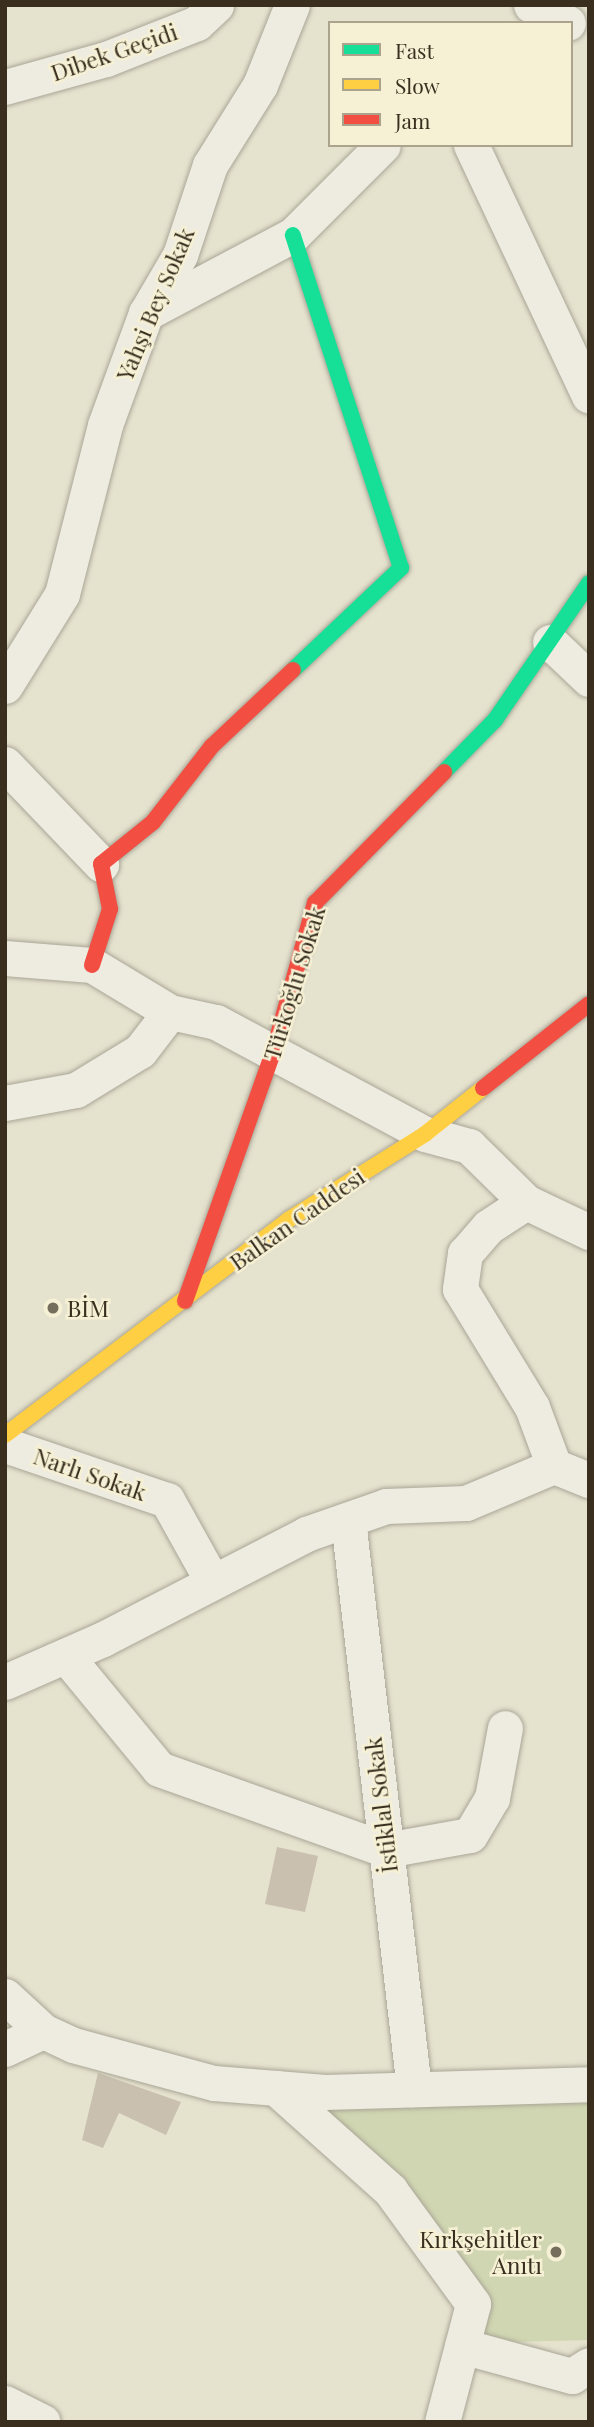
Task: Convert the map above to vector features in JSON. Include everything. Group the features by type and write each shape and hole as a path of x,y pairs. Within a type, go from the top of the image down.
{"street":[{"name":"Dibek Geçidi","path":"5,87 106,59 197,23 216,5"},
{"name":"Yahşi Bey Sokak","path":"5,686 62,594 105,425 146,313 180,255 210,164 260,85 292,5"},
{"path":"513,21 530,5 566,21"},
{"path":"573,24 589,32"},
{"path":"146,313 293,235 381,147"},
{"path":"472,147 589,396"},
{"path":"101,864 153,822 212,746 401,568 293,235"},
{"name":"Türkoğlu Sokak","path":"184,1301 273,1053 315,904 495,720 589,583"},
{"path":"550,642 589,679"},
{"path":"5,764 101,864 110,909 92,965"},
{"path":"5,958 92,965 170,1012 216,1022 425,1134 469,1146 526,1202 589,1232"},
{"name":"Balkan Caddesi","path":"5,1435 288,1220 425,1134 589,1004"},
{"path":"5,1103 76,1090 139,1051 170,1012"},
{"path":"526,1202 488,1227 465,1254 460,1289 532,1407 554,1466"},
{"name":"Narlı Sokak","path":"5,1445 167,1500 212,1581"},
{"path":"5,1682 66,1656 212,1581 348,1520 386,1506 466,1503 554,1466 589,1480"},
{"name":"İstiklal Sokak","path":"348,1520 414,2089"},
{"path":"66,1656 159,1769 386,1850 470,1835 492,1798 505,1728"},
{"path":"5,1996 43,2031 214,2083 276,2088 414,2089 589,2084"},
{"path":"5,2049 43,2031"},
{"path":"276,2088 390,2190 473,2304 442,2422"},
{"path":"462,2346 572,2376 589,2365"},
{"path":"5,2403 43,2422"}],"green space":[{"path":"589,2082 589,2340 473,2343 475,2287 328,2123 325,2092"}],"building":[{"path":"277,1847 318,1856 305,1912 265,1904"},
{"path":"98,2073 181,2102 166,2135 119,2113 103,2148 82,2140"}],"traffic: fast":[{"path":"293,235 401,568 293,670"},
{"path":"444,772 495,720 589,583"}],"traffic: slow":[{"path":"5,1435 288,1220 425,1134 483,1088"}],"traffic: jam":[{"path":"92,965 110,909 101,864 153,822 212,746 293,670"},
{"path":"185,1301 273,1053 315,903 444,772"},
{"path":"483,1088 589,1004"}],"place":[{"name":"BİM","path":"53,1308"},
{"name":"Kırkşehitler Anıtı","path":"556,2252"}]}
